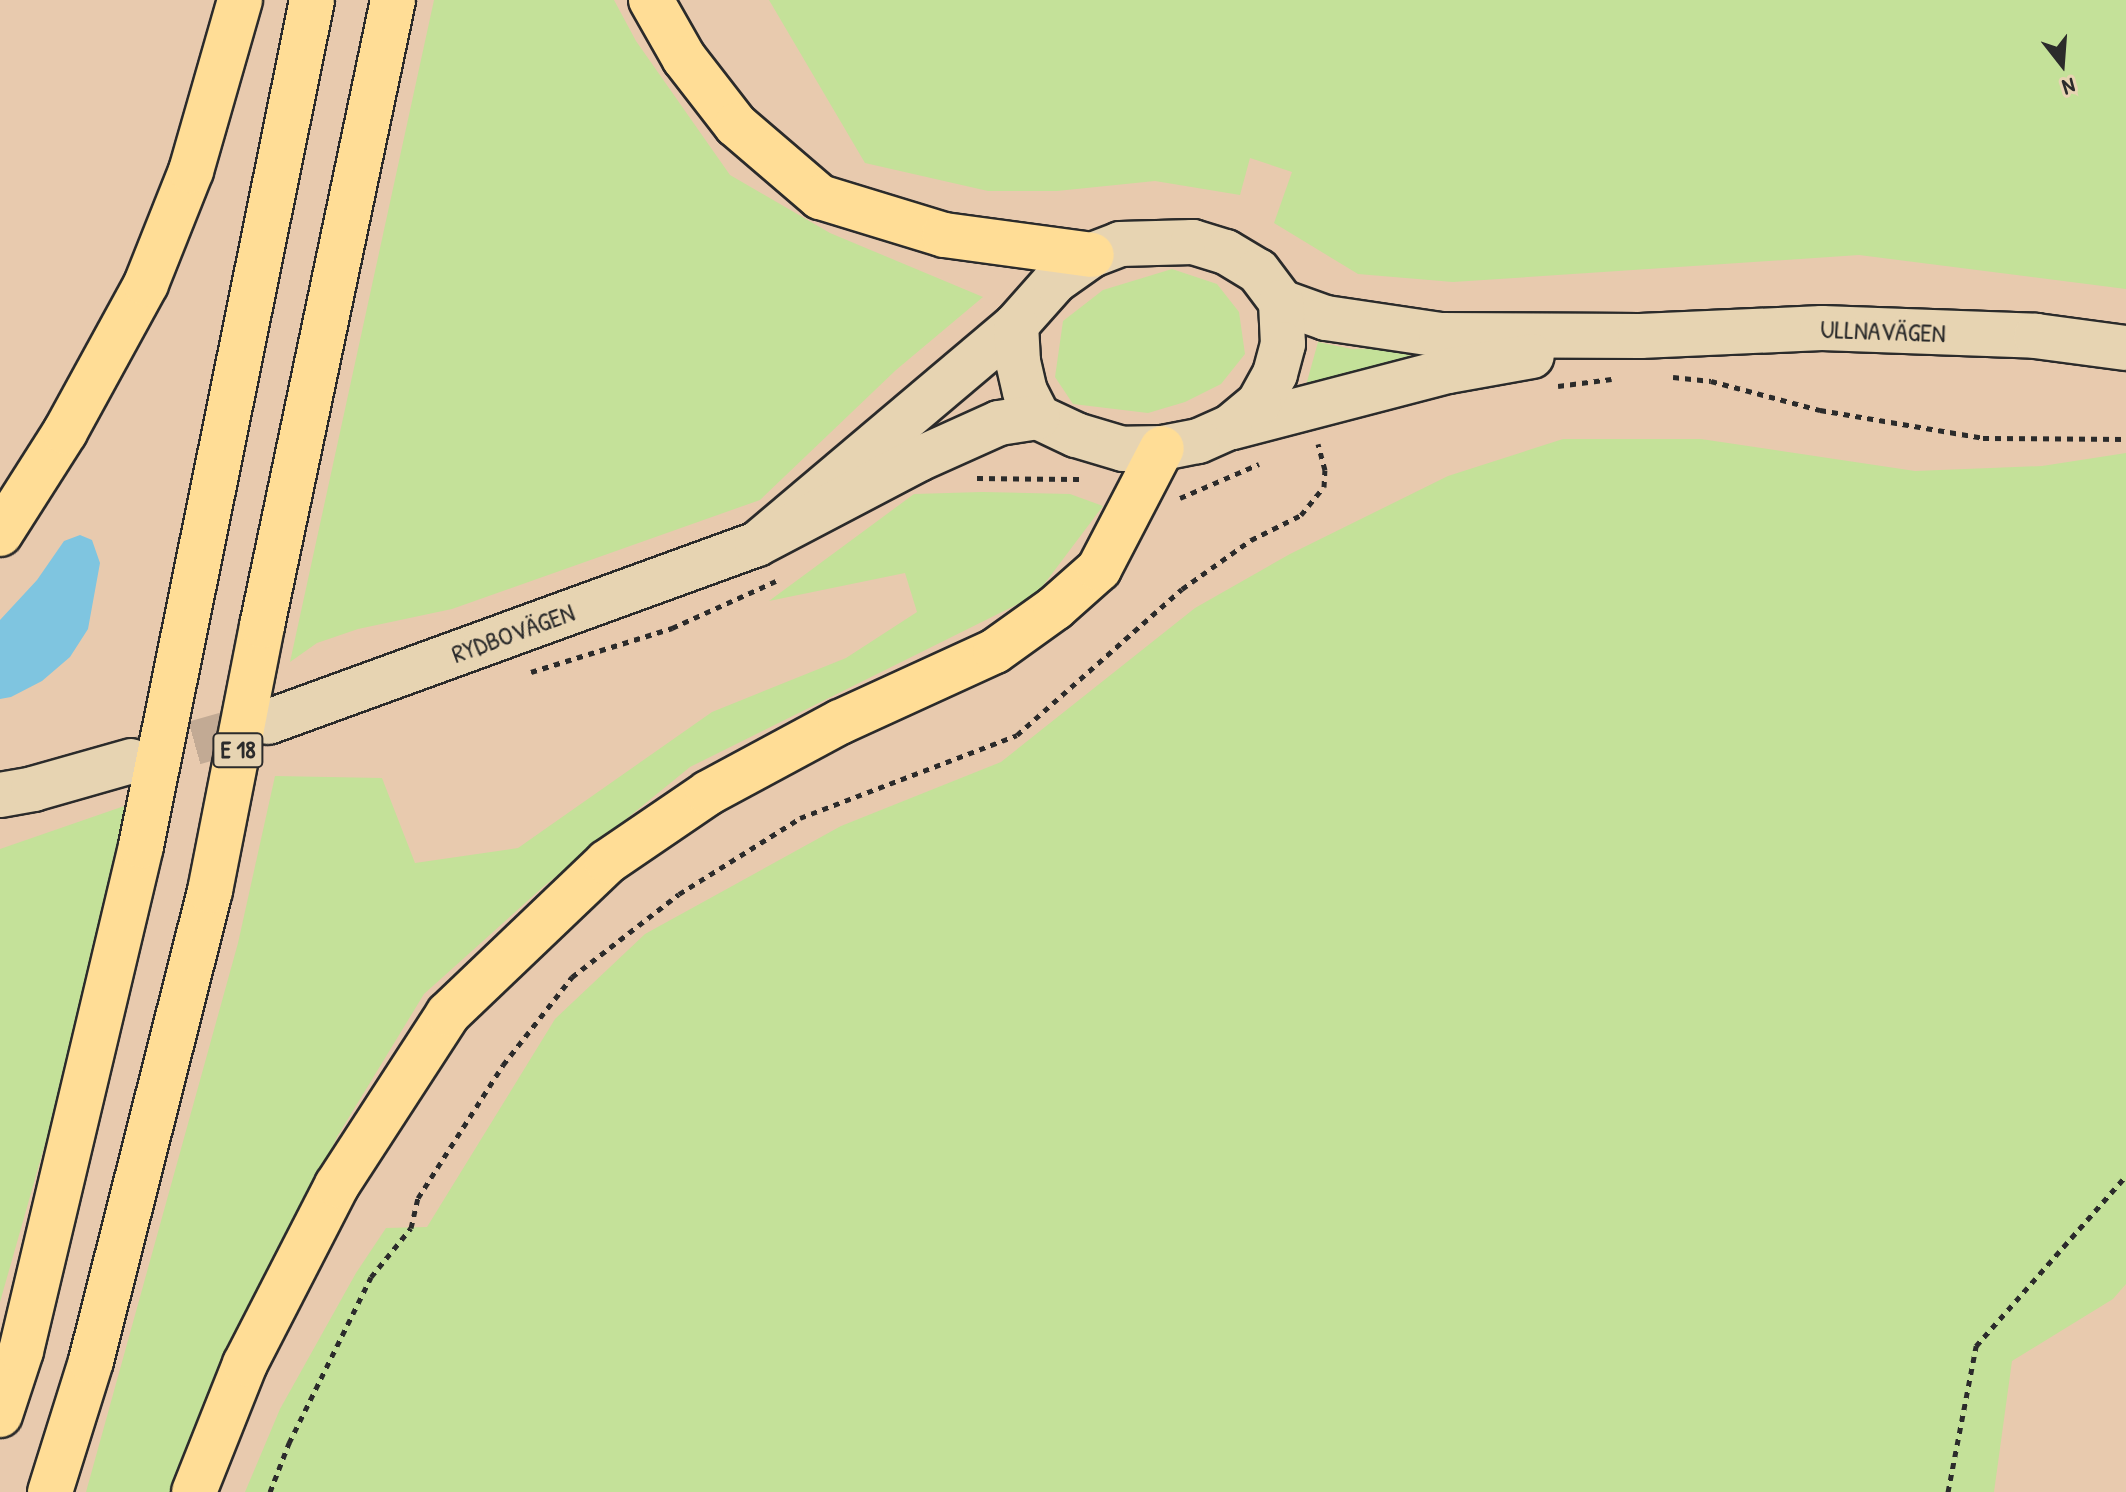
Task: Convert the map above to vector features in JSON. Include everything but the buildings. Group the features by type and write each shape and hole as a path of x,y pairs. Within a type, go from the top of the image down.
{"highway":[{"path":"0,534 65,432 146,284 191,171 240,0"},
{"path":"0,1415 21,1351 141,846 312,0"},
{"name":"E 18","path":"50,1492 91,1361 210,891 393,0"},
{"path":"651,0 684,58 736,125 820,197 944,235 1092,255"},
{"path":"194,1492 245,1364 337,1185 448,1014 607,862 708,793 840,722 995,651 1055,608 1099,569 1162,448"}],"street":[{"path":"1193,242 1226,252 1258,271 1281,302 1283,344 1275,374 1259,403 1230,427 1198,441 1162,448 1123,449 1076,435 1038,417 1025,392 1018,362 1016,325 1055,281 1092,255 1120,244 1193,242"},
{"name":"ULLNAVÄGEN","path":"1281,302 1326,318 1441,335 1640,336 1822,328 2036,336 2126,348"},
{"name":"RYDBOVÄGEN","path":"770,560 1016,325"},
{"name":"ULLNAVÄGEN","path":"1230,427 1448,371 1640,336"},
{"name":"RYDBOVÄGEN","path":"268,722 770,560 919,459 999,423 1038,417"},
{"path":"11,796 131,761"}],"path":[{"path":"1658,376 1711,381 1820,410 1983,438 2126,439"},
{"path":"1556,386 1615,378"},
{"path":"1302,445 1330,436"},
{"path":"270,1492 289,1443 371,1277 411,1228 418,1198 503,1065 572,977 679,894 800,818 1017,735 1182,589 1251,540 1301,515 1324,487 1325,470 1317,439"},
{"path":"964,478 1105,479 1134,497 1159,507 1274,458"},
{"path":"523,675 672,628 770,560"},
{"path":"1948,1492 1976,1346 2126,1176"}],"green space":[{"path":"434,0 614,0 636,41 730,175 830,233 983,297 896,370 760,500 452,609 358,629 317,643 290,662"},
{"path":"769,0 2126,0 2126,289 1859,255 1453,282 1358,274 1274,223 1292,172 1250,158 1240,195 1155,181 1057,191 988,191 865,163"},
{"path":"1172,269 1217,284 1239,312 1245,354 1221,384 1185,402 1148,413 1073,404 1055,377 1063,321 1103,290"},
{"path":"1318,342 1352,349 1410,348 1410,358 1305,389"},
{"path":"1563,439 1701,439 1915,471 2042,466 2126,453 2126,1284 2113,1299 2012,1361 1994,1492 245,1492 280,1409 356,1273 386,1228 427,1227 555,1019 645,934 841,826 1001,762 1195,608 1290,554 1448,476"},
{"path":"914,494 1070,494 1103,506 1036,595 690,767 543,887 424,994 337,1137 177,1492 86,1492 238,943 275,776 382,778 415,863 518,848 712,712 846,658 917,612 905,573 769,601"},
{"path":"133,803 88,993 0,1302 0,849"}],"water":[{"path":"80,535 92,540 100,563 88,629 70,657 42,681 11,697 0,699 0,620 37,580 64,541"}],"tunnel":[{"path":"131,761 268,722"}]}
